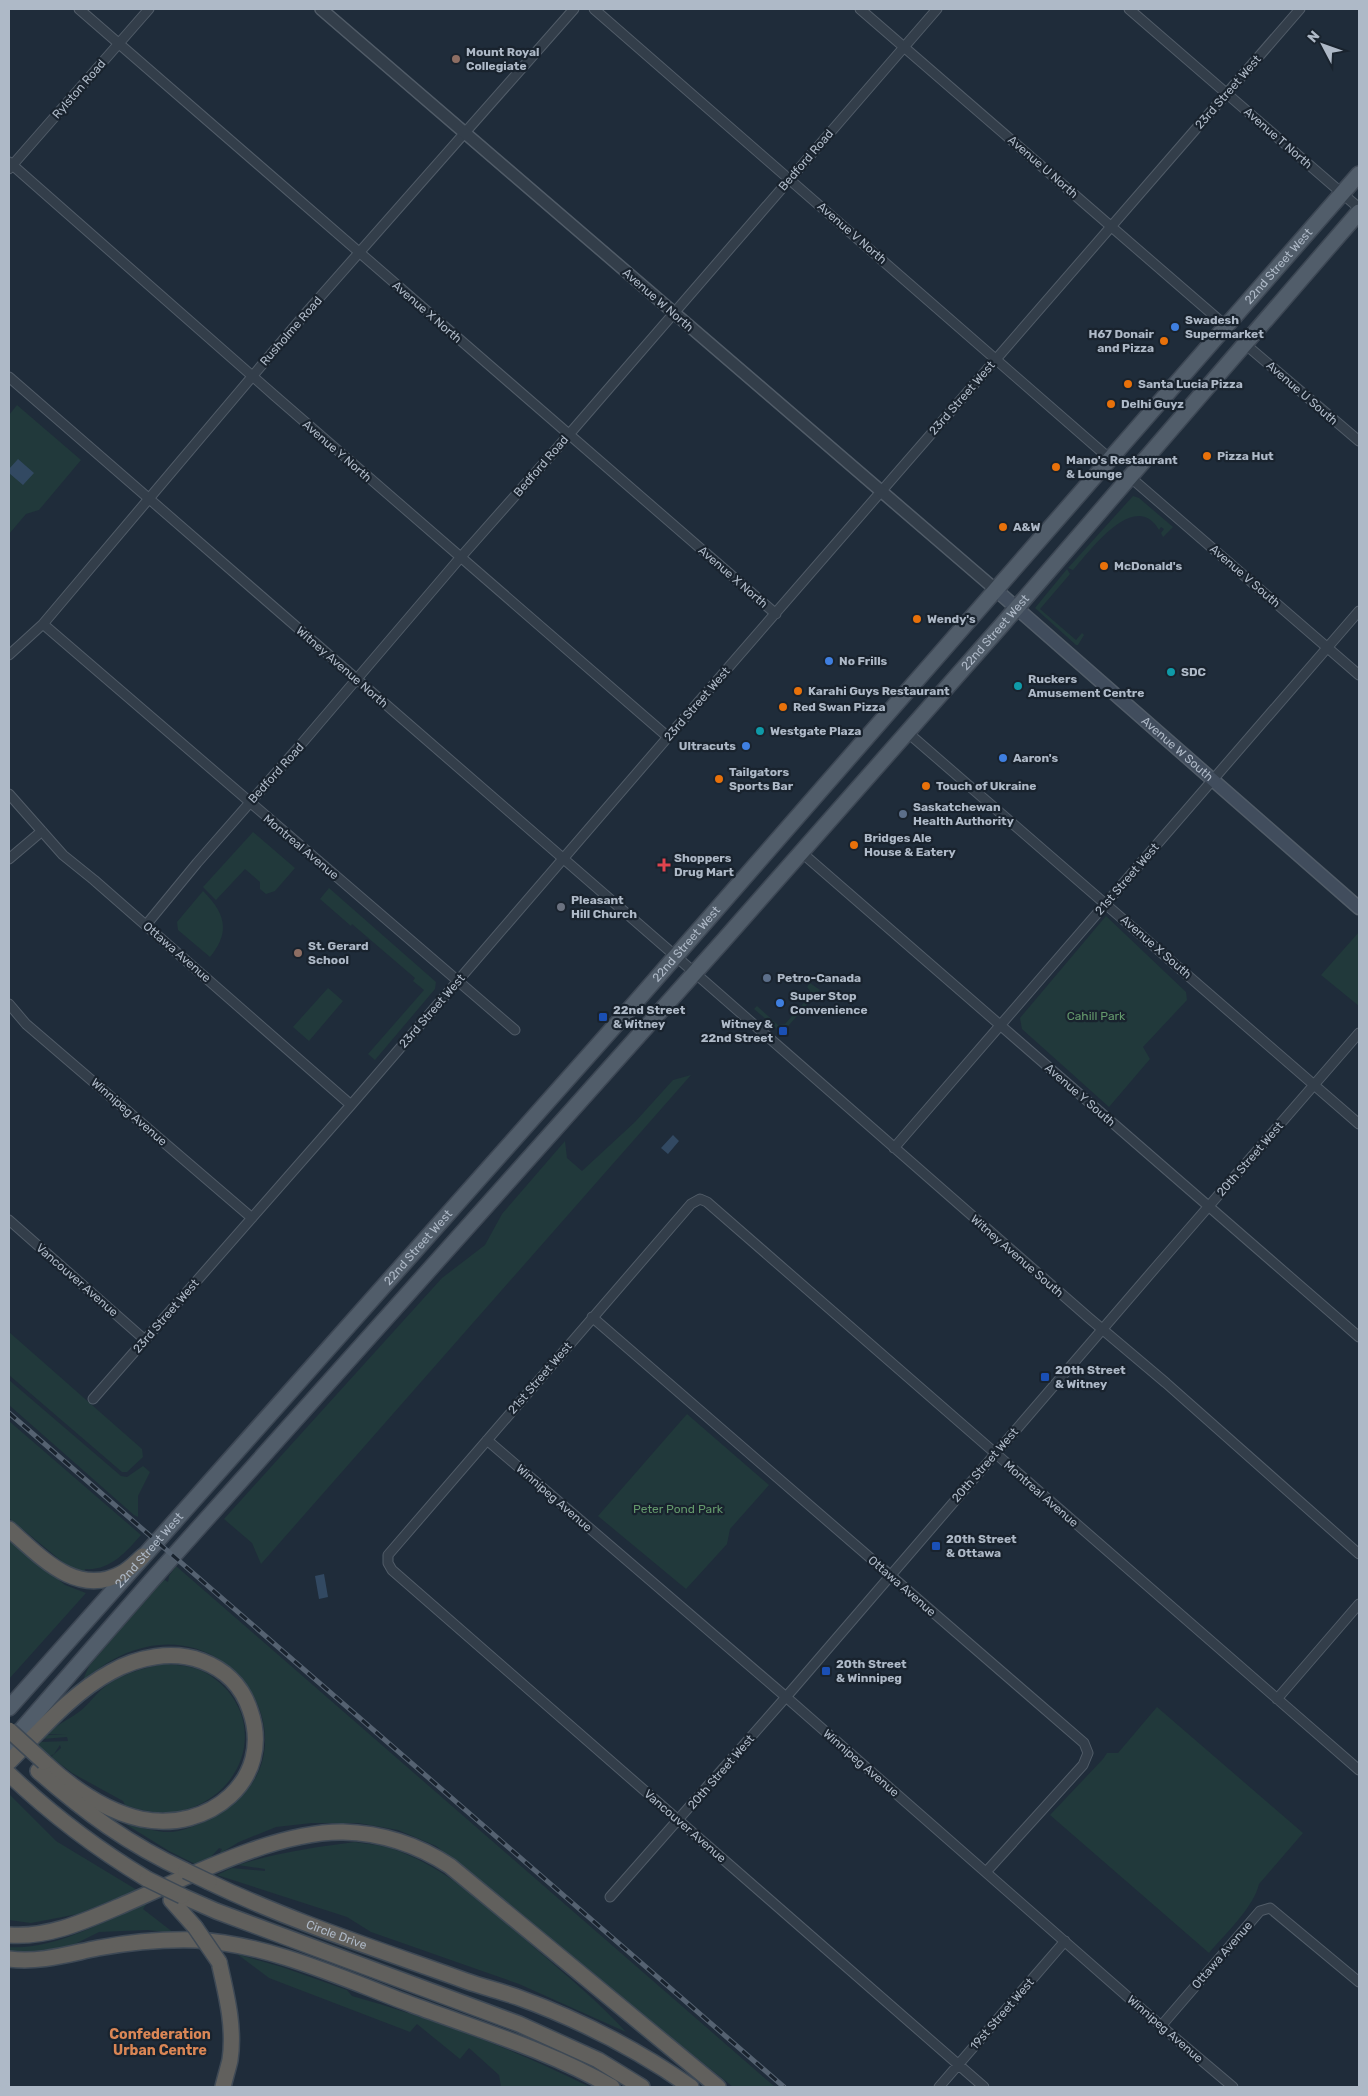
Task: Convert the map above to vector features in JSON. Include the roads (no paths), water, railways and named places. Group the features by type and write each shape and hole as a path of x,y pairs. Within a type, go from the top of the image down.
{"highway":[{"path":"9,1530 41,1557 79,1580 95,1581 123,1573 143,1556"},
{"path":"9,1762 59,1713 100,1679 123,1666 164,1655 187,1656 206,1662 224,1671 244,1695 255,1723 255,1751 246,1776 240,1786 217,1806 203,1813 182,1819 150,1820 112,1809 41,1767 15,1729"},
{"name":"Circle Drive","path":"9,1738 41,1767 71,1800 139,1848 239,1896 346,1938 476,1985 517,1997 552,2012 625,2046 691,2087"},
{"name":"Circle Drive","path":"12,1776 57,1817 144,1880 176,1898 216,1911 519,2024 598,2060 642,2087"},
{"path":"9,1935 34,1935 68,1927 246,1852 287,1840 342,1832 399,1841 432,1854 450,1866 718,2087"},
{"path":"176,1898 218,1962 226,1994 231,2042 230,2060 223,2087"},
{"path":"9,1959 46,1959 119,1944 162,1940 220,1942 252,1948 338,1977 536,2051 612,2087"}],"main road":[{"name":"22nd Street West","path":"9,1708 676,956 1359,174"},
{"name":"22nd Street West","path":"9,1744 15,1729 158,1573 695,973 1016,608 1359,212"},
{"name":"Avenue W South","path":"996,590 1359,908"}],"street":[{"name":"Avenue X North","path":"80,9 776,614"},
{"name":"Rylston Road","path":"10,165 149,9"},
{"name":"Avenue W North","path":"321,9 996,590"},
{"name":"Rusholme Road","path":"9,655 43,624 252,376 574,9"},
{"name":"Avenue V North","path":"594,9 1110,459"},
{"name":"Avenue U North","path":"860,9 1226,326"},
{"name":"Bedford Road","path":"146,925 460,558 569,435 937,9"},
{"name":"Avenue T North","path":"1129,9 1359,208"},
{"name":"23rd Street West","path":"93,1399 351,1105 1300,9"},
{"name":"Avenue Y North","path":"10,165 668,737"},
{"name":"Avenue U South","path":"1245,344 1359,441"},
{"name":"Witney Avenue North","path":"9,377 676,956"},
{"name":"Avenue V South","path":"1130,477 1359,675"},
{"name":"21st Street West","path":"894,1148 1359,611"},
{"name":"Montreal Avenue","path":"43,624 515,1030"},
{"name":"Avenue X South","path":"907,732 1359,1124"},
{"name":"Ottawa Avenue","path":"9,794 62,856 94,880 351,1105"},
{"path":"9,859 42,831"},
{"name":"Avenue Y South","path":"801,852 1359,1337"},
{"name":"Witney Avenue South","path":"676,956 1102,1330 1174,1390 1359,1554"},
{"name":"Winnipeg Avenue","path":"9,1004 26,1024 252,1218"},
{"name":"20th Street West","path":"610,1896 786,1697 1359,1033"},
{"name":"21st Street West","path":"388,1563 388,1554 691,1204 700,1199"},
{"name":"Montreal Avenue","path":"700,1199 707,1202 1359,1770"},
{"name":"Vancouver Avenue","path":"9,1220 145,1340"},
{"name":"Ottawa Avenue","path":"592,1317 1084,1743 1088,1753 1083,1765 986,1872"},
{"name":"Winnipeg Avenue","path":"487,1440 786,1697 1233,2087"},
{"name":"Vancouver Avenue","path":"388,1563 392,1570 984,2087"},
{"path":"1277,1699 1359,1604"},
{"name":"Ottawa Avenue","path":"1161,2026 1260,1911 1270,1908 1359,1982"},
{"name":"19st Street West","path":"939,2087 1065,1941"}],"water":[{"path":"18,459 34,473 23,485 9,473 9,469"},
{"path":"673,1135 679,1141 668,1154 661,1148"},
{"path":"324,1574 328,1597 319,1599 315,1576"}],"railway":[{"path":"9,1413 784,2087"}],"place":[{"name":"Mount Royal Collegiate","path":"456,59"},
{"name":"Swadesh Supermarket","path":"1175,327"},
{"name":"H67 Donair and Pizza","path":"1164,341"},
{"name":"Santa Lucia Pizza","path":"1128,384"},
{"name":"Delhi Guyz","path":"1111,404"},
{"name":"Pizza Hut","path":"1207,456"},
{"name":"Mano's Restaurant & Lounge","path":"1056,467"},
{"name":"A&W","path":"1003,527"},
{"name":"McDonald's","path":"1104,566"},
{"name":"Wendy's","path":"917,619"},
{"name":"No Frills","path":"829,661"},
{"name":"SDC","path":"1171,672"},
{"name":"Ruckers Amusement Centre","path":"1018,686"},
{"name":"Karahi Guys Restaurant","path":"798,691"},
{"name":"Red Swan Pizza","path":"783,707"},
{"name":"Westgate Plaza","path":"760,731"},
{"name":"Ultracuts","path":"746,746"},
{"name":"Aaron's","path":"1003,758"},
{"name":"Tailgators Sports Bar","path":"719,779"},
{"name":"Touch of Ukraine","path":"926,786"},
{"name":"Saskatchewan Health Authority","path":"903,814"},
{"name":"Bridges Ale House & Eatery","path":"854,845"},
{"name":"Shoppers Drug Mart","path":"664,865"},
{"name":"Pleasant Hill Church","path":"561,907"},
{"name":"St. Gerard School","path":"298,953"},
{"name":"Petro-Canada","path":"767,978"},
{"name":"Super Stop Convenience","path":"780,1003"},
{"name":"22nd Street & Witney","path":"603,1017"},
{"name":"Witney & 22nd Street","path":"783,1031"},
{"name":"20th Street & Witney","path":"1045,1377"},
{"name":"20th Street & Ottawa","path":"936,1546"},
{"name":"20th Street & Winnipeg","path":"826,1671"}],"district":[{"name":"Confederation Urban Centre","path":"160,2042"}],"park label":[{"name":"Cahill Park","path":"1096,1016"},
{"name":"Peter Pond Park","path":"678,1509"}]}
